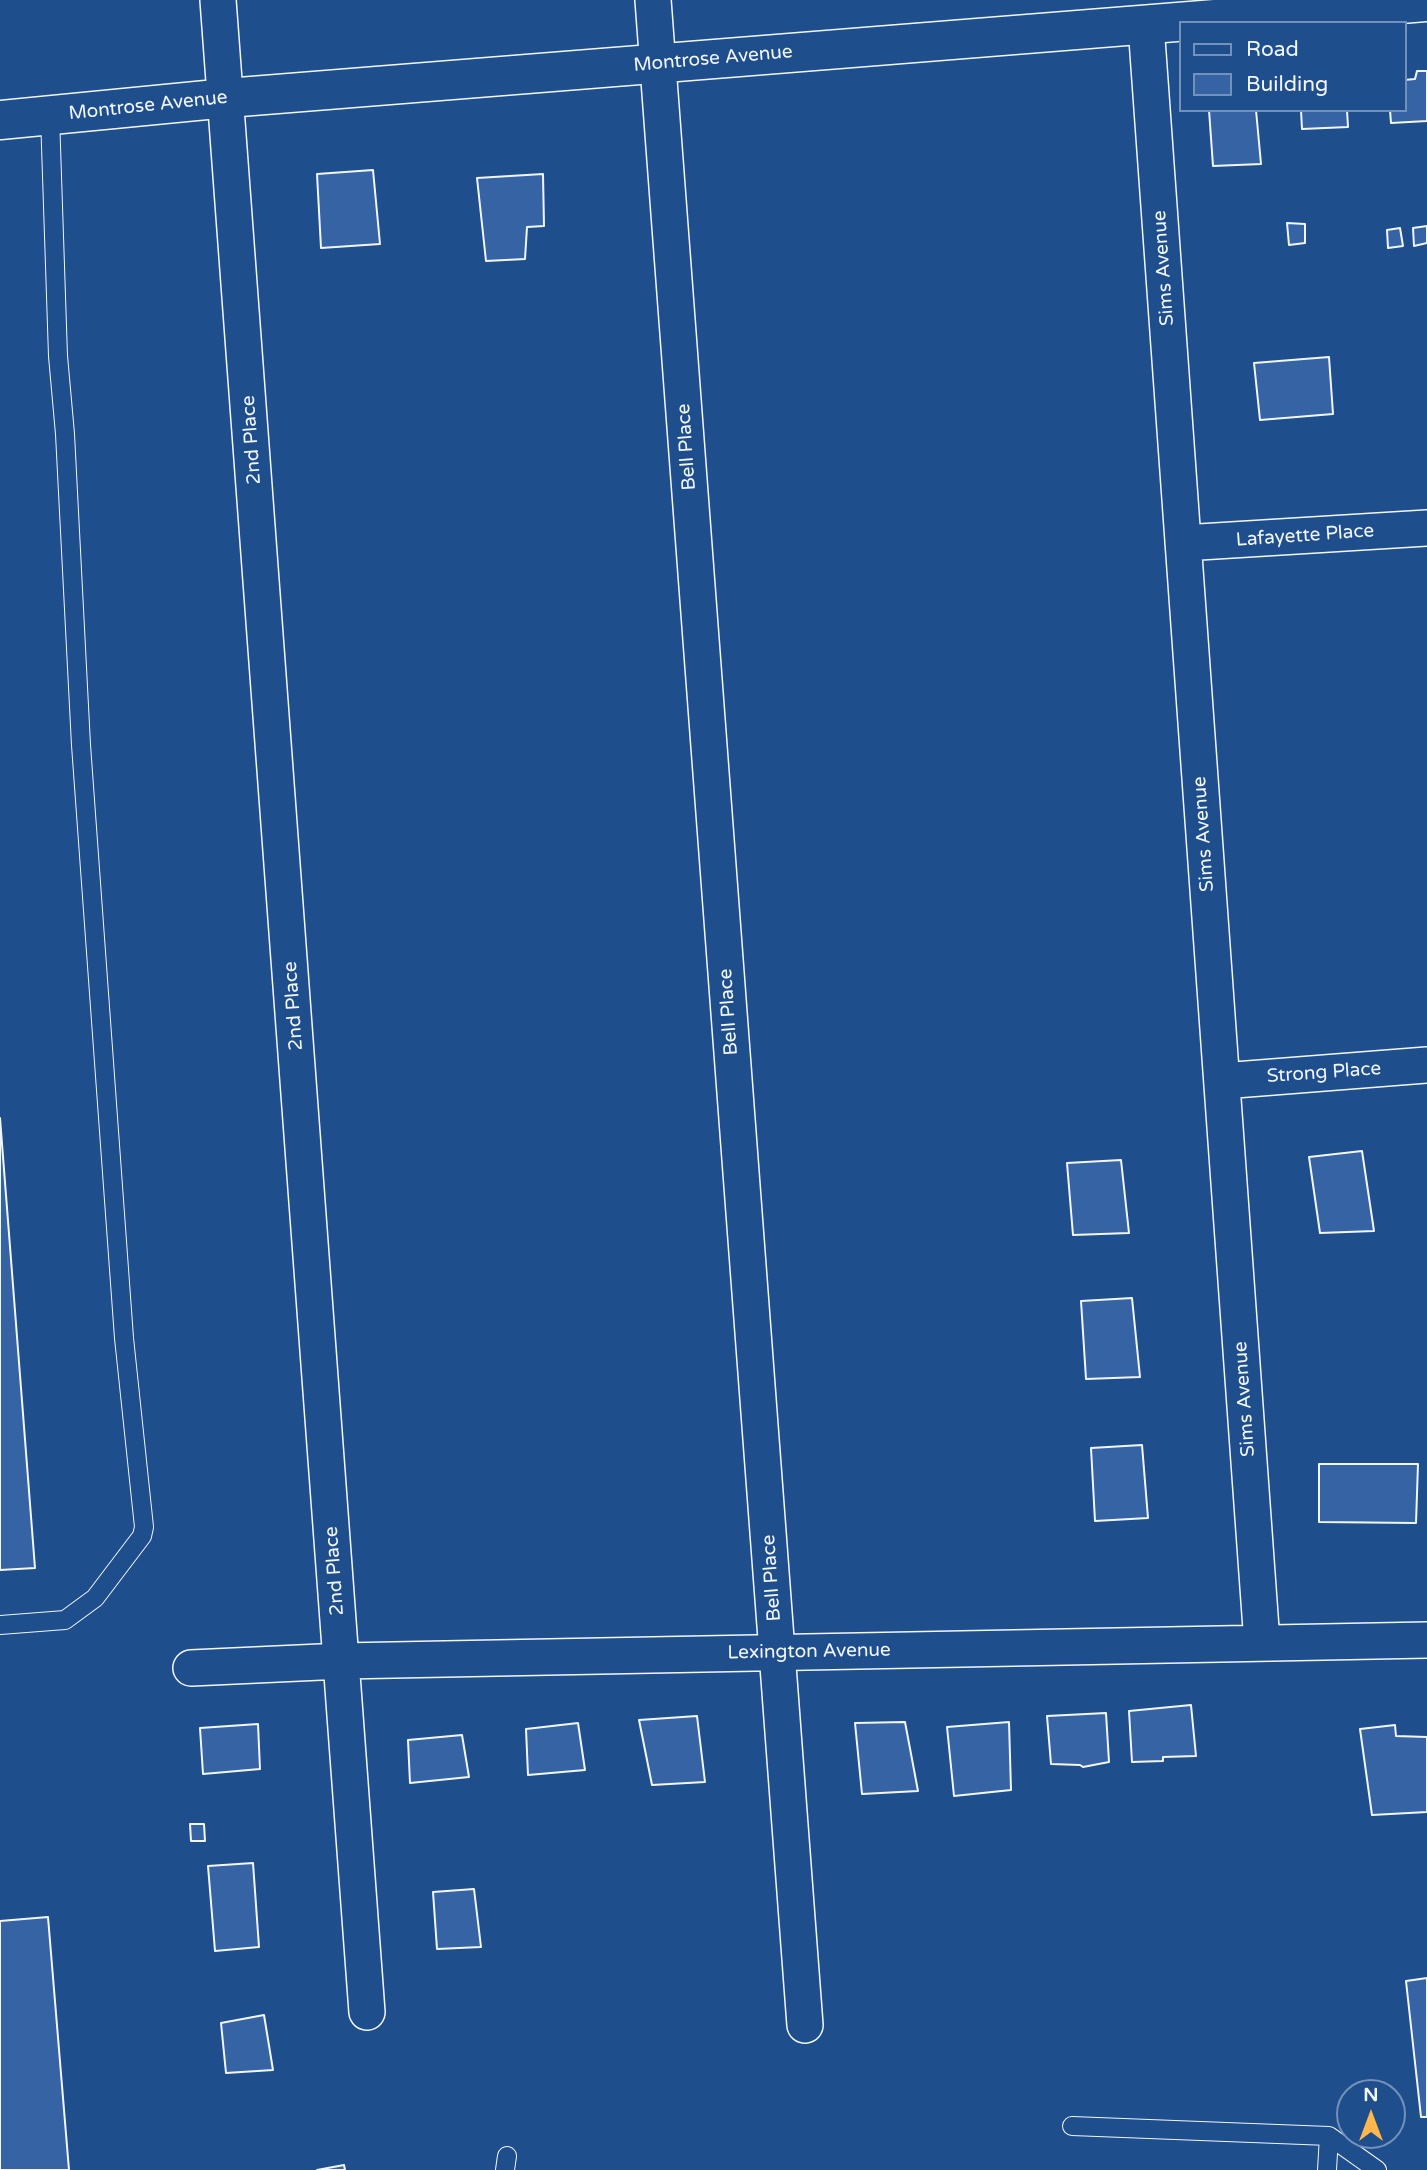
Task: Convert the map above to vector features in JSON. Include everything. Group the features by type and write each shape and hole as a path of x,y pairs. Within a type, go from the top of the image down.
{"street":[{"name":"2nd Place","path":"218,0 368,2012"},
{"name":"Bell Place","path":"653,0 805,2025"},
{"name":"Montrose Avenue","path":"1184,21 1427,2"},
{"name":"Montrose Avenue","path":"0,120 227,98 1178,21"},
{"name":"Sims Avenue","path":"1146,24 1262,1643"},
{"name":"Lafayette Place","path":"1183,543 1427,528"},
{"name":"Strong Place","path":"1222,1081 1427,1065"},
{"name":"Lexington Avenue","path":"191,1668 342,1661 1427,1640"}],"lane":[{"path":"0,1625 65,1620 94,1598 142,1536 144,1527 124,1338 81,746 65,434 58,356 50,116"},
{"path":"1072,2126 1329,2136 1377,2170"},
{"path":"1327,2170 1329,2136"}],"building":[{"path":"1417,71 1427,71 1427,121 1391,123 1390,112 1406,112 1406,80 1415,79"},
{"path":"1209,112 1256,112 1261,164 1213,166"},
{"path":"1301,112 1347,112 1348,127 1302,129"},
{"path":"373,170 380,244 321,248 317,174"},
{"path":"543,174 544,226 527,227 525,259 486,261 477,178"},
{"path":"1287,223 1305,224 1305,243 1289,245"},
{"path":"1427,226 1427,243 1414,246 1413,228"},
{"path":"1400,228 1403,246 1388,248 1387,230"},
{"path":"1329,357 1333,414 1260,420 1254,363"},
{"path":"0,1118 35,1568 0,1570"},
{"path":"1362,1151 1374,1231 1320,1233 1309,1157"},
{"path":"1121,1160 1129,1233 1073,1235 1067,1163"},
{"path":"1132,1298 1140,1377 1086,1379 1081,1301"},
{"path":"1142,1445 1148,1518 1095,1521 1091,1448"},
{"path":"1319,1464 1418,1464 1416,1523 1319,1522"},
{"path":"1191,1705 1196,1756 1132,1762 1129,1711"},
{"path":"1106,1713 1109,1762 1083,1767 1051,1764 1047,1716"},
{"path":"697,1716 705,1782 652,1785 639,1720"},
{"path":"905,1722 918,1791 862,1794 855,1723"},
{"path":"1009,1722 1011,1790 954,1796 947,1727"},
{"path":"578,1723 585,1770 528,1775 526,1729"},
{"path":"258,1724 260,1769 203,1774 200,1728"},
{"path":"1395,1725 1396,1736 1427,1737 1427,1812 1372,1815 1360,1729"},
{"path":"462,1735 469,1777 410,1783 408,1740"},
{"path":"190,1824 204,1824 205,1841 191,1841"},
{"path":"253,1863 259,1947 215,1951 208,1866"},
{"path":"474,1889 481,1947 437,1949 433,1892"},
{"path":"48,1917 69,2170 0,2170 0,1921"},
{"path":"1427,1978 1427,2117 1421,2117 1406,1981"},
{"path":"264,2015 273,2070 226,2073 221,2023"},
{"path":"344,2165 345,2170 317,2170"}]}
